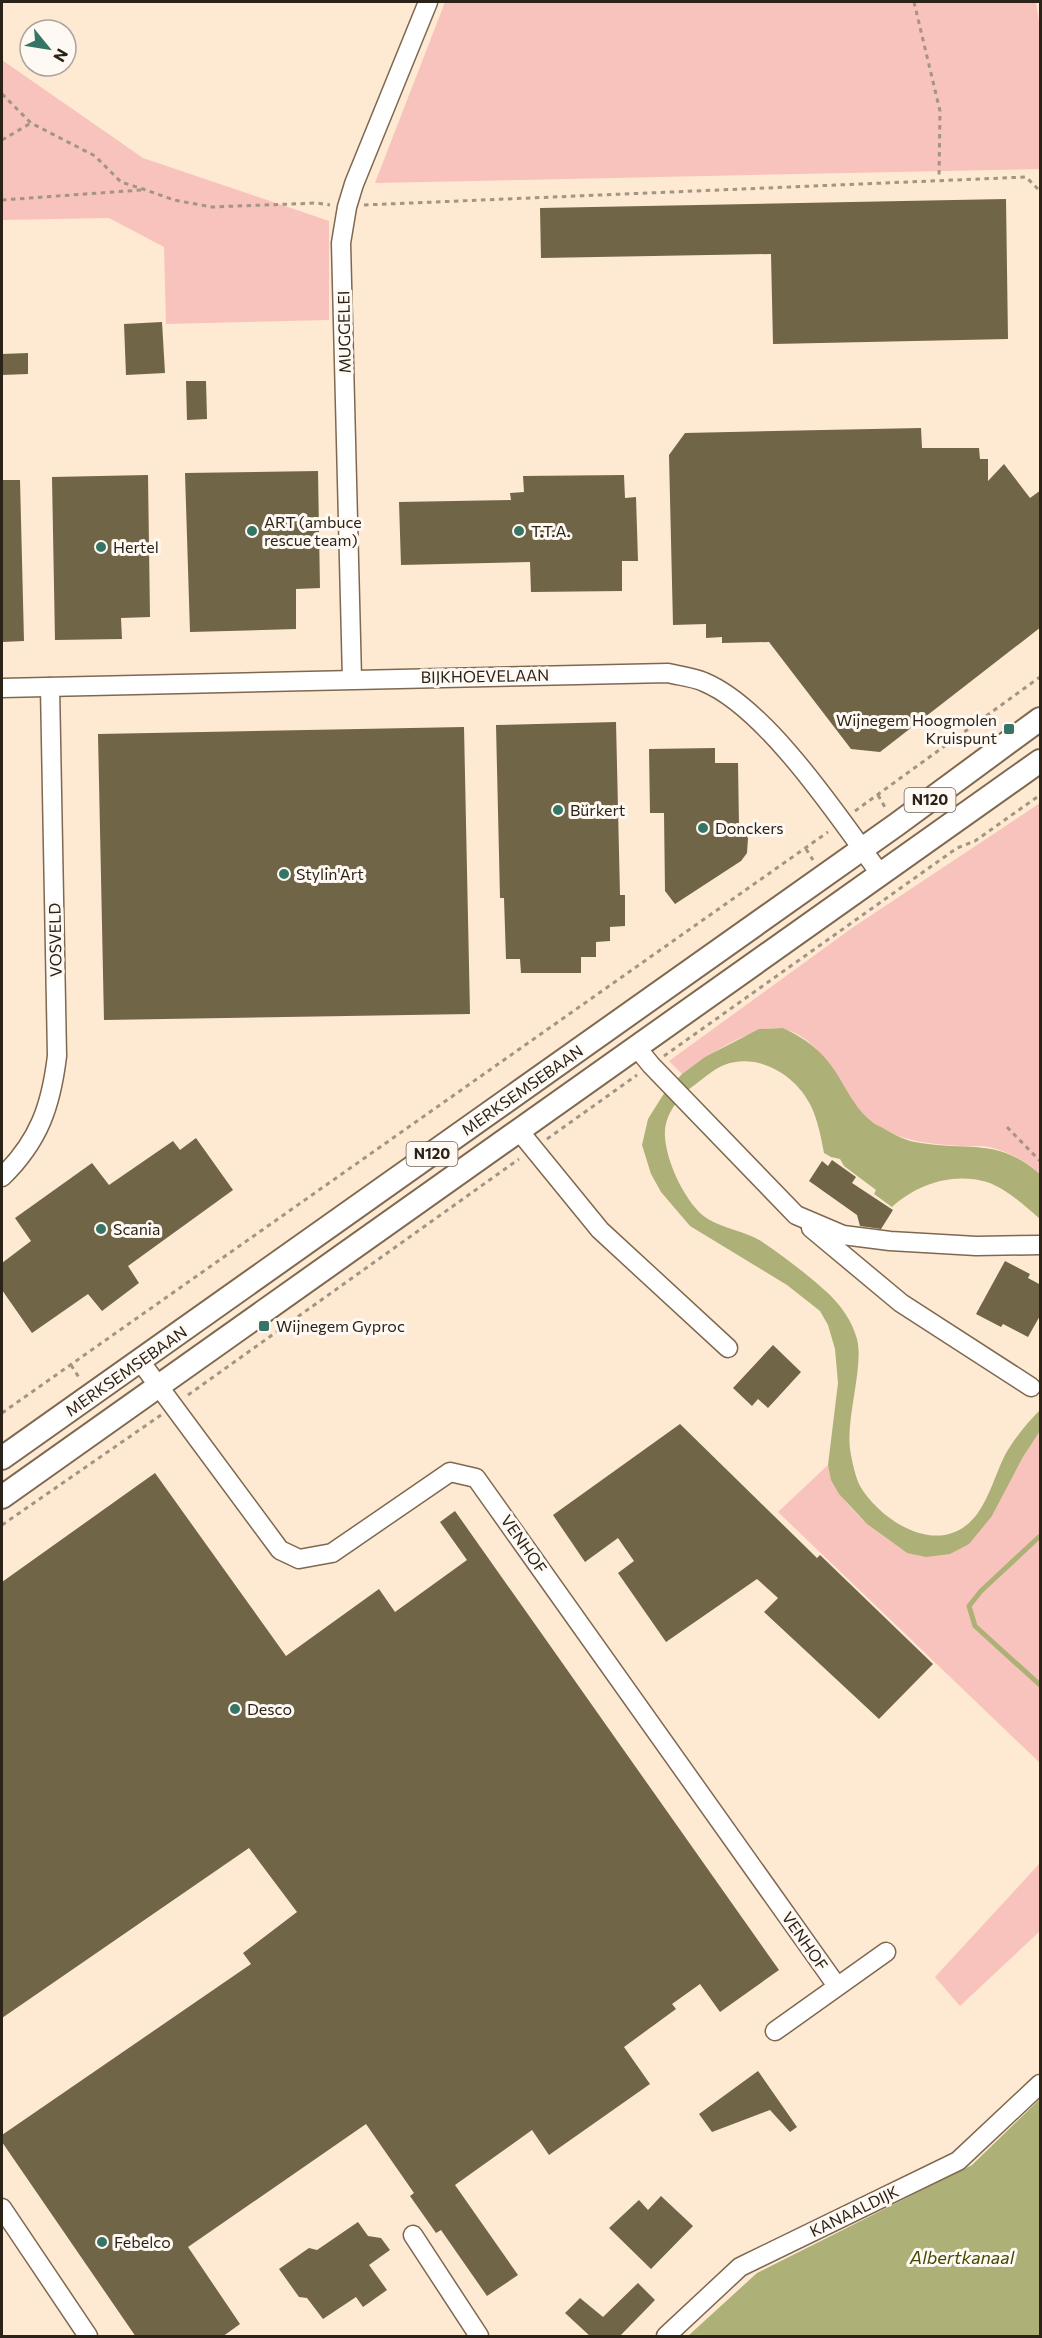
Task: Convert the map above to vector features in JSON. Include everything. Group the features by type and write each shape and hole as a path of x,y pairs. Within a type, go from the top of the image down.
{"main road":[{"name":"MERKSEMSEBAAN","path":"2,1458 862,849 1041,719"},
{"name":"MERKSEMSEBAAN","path":"2,1497 159,1387 526,1141 644,1057 881,875 1041,761"}],"street":[{"name":"MUGGELEI","path":"352,679 341,243 347,206 428,2"},
{"name":"BIJKHOEVELAAN","path":"2,688 668,673 704,681 732,698 762,723 881,875"},
{"name":"VOSVELD","path":"2,1177 20,1159 35,1136 52,1094 57,1056 50,687"},
{"path":"644,1057 795,1215 901,1303 1031,1387"},
{"path":"526,1141 600,1230 728,1348"},
{"path":"795,1215 843,1235 866,1238 976,1246 1041,1245"},
{"name":"VENHOF","path":"140,1361 280,1550 299,1559 332,1553 450,1472 476,1478 837,1986"},
{"path":"775,2031 886,1952"},
{"name":"KANAALDIJK","path":"666,2337 740,2267 958,2161 1041,2084"},
{"path":"2,2208 88,2337"},
{"path":"413,2235 478,2337"}],"path":[{"path":"914,2 940,111 939,179"},
{"path":"2,94 31,123 95,156 121,182 174,200 212,207 317,203 347,206 1026,177 1041,191"},
{"path":"2,140 31,123"},
{"path":"2,200 143,189"},
{"path":"2,1413 806,849 1041,677"},
{"path":"878,795 885,807"},
{"path":"2,1525 173,1407 526,1141 644,1057 957,848 975,841 1041,795"},
{"path":"806,849 815,862"},
{"path":"1007,1127 1041,1161"}],"shaded area":[{"path":"445,2 1036,2 1040,29 1040,169 375,183"},
{"path":"2,60 18,71 18,78 28,78 143,158 329,221 329,320 166,324 164,247 109,218 2,220"},
{"path":"1040,803 1040,1174 1016,1157 986,1146 927,1143 905,1138 884,1129 862,1112 812,1045 800,1035 784,1029 772,1028 745,1036 682,1074 669,1061 852,928"},
{"path":"1040,1431 1040,1763 778,1512 828,1465 833,1480 849,1505 870,1526 907,1553 992,1516 1023,1457"},
{"path":"1040,1863 1040,1931 960,2006 935,1977"}],"water":[{"path":"783,1028 799,1036 819,1051 835,1071 858,1108 877,1125 910,1141 980,1148 1009,1154 1040,1174 1040,1219 1002,1189 974,1179 949,1179 924,1186 892,1207 874,1194 876,1190 844,1166 840,1159 824,1153 811,1106 796,1085 775,1069 750,1062 724,1065 710,1073 680,1098 671,1110 666,1124 665,1141 672,1166 684,1192 700,1213 714,1222 761,1241 779,1253 829,1294 849,1320 855,1332 859,1350 849,1436 853,1463 860,1486 869,1499 894,1521 924,1534 940,1536 955,1532 969,1523 981,1509 1009,1449 1021,1431 1040,1410 1040,1431 1023,1457 992,1516 969,1544 950,1554 926,1557 907,1553 867,1524 839,1494 831,1480 828,1465 838,1383 835,1349 828,1325 820,1311 787,1285 690,1226 661,1192 651,1174 642,1145 648,1119 663,1095 682,1074 705,1057 759,1029"},
{"name":"Albertkanaal","path":"1040,2099 1040,2336 688,2336 757,2273 972,2165"}],"building":[{"path":"1006,199 1008,339 773,344 771,254 541,258 540,208"},
{"path":"162,322 165,373 126,375 124,324"},
{"path":"28,353 28,374 2,375 2,354"},
{"path":"186,381 206,381 207,419 187,420"},
{"path":"921,428 922,448 979,448 980,459 988,459 988,481 1004,464 1030,498 1041,490 1041,627 880,752 851,749 769,642 722,643 722,637 706,638 706,624 673,625 669,455 685,433"},
{"name":"ART (ambuce rescue team)","path":"318,471 320,588 296,589 296,629 190,632 185,473"},
{"name":"Hertel","path":"148,475 150,617 121,618 122,639 55,640 52,477"},
{"name":"T.T.A.","path":"624,475 625,498 636,497 638,561 622,561 622,591 531,592 530,562 401,565 399,502 511,500 510,493 524,492 523,476"},
{"path":"2,480 20,480 24,641 2,642"},
{"name":"Bürkert","path":"616,722 620,895 625,895 625,926 610,927 610,941 596,942 596,957 581,957 581,973 521,973 520,959 506,959 504,898 500,898 496,725"},
{"name":"Stylin'Art","path":"464,727 470,1014 104,1020 98,734"},
{"name":"Donckers","path":"715,748 715,763 738,763 739,826 748,838 747,853 741,861 675,904 665,891 664,813 650,813 649,749"},
{"name":"Scania","path":"196,1138 233,1190 128,1266 139,1283 102,1311 88,1294 32,1333 2,1290 2,1263 31,1241 15,1218 92,1163 109,1185 173,1141 180,1150"},
{"path":"832,1160 856,1177 852,1183 893,1210 881,1229 860,1226 857,1215 809,1181 822,1161 828,1166"},
{"path":"1005,1261 1030,1274 1028,1278 1041,1285 1041,1314 1028,1337 976,1314"},
{"path":"773,1345 801,1372 768,1408 758,1399 752,1406 733,1388"},
{"path":"680,1424 817,1558 820,1555 933,1664 879,1719 764,1612 778,1598 757,1579 666,1642 618,1573 634,1561 618,1538 585,1562 553,1515"},
{"path":"155,1473 286,1656 379,1589 395,1612 467,1560 440,1522 455,1511 779,1970 720,2012 700,1984 672,2004 676,2009 624,2047 650,2084 549,2155 532,2130 455,2185 518,2275 487,2296 441,2230 436,2233 410,2196 414,2193 366,2124 188,2247 240,2324 222,2337 136,2337 2,2142 2,2135 251,1964 243,1953 297,1912 249,1848 2,2018 2,1582"},
{"path":"758,2071 797,2127 790,2132 770,2110 712,2132 699,2114"},
{"path":"661,2196 693,2226 651,2269 609,2228 639,2200 648,2210"},
{"path":"358,2222 368,2236 381,2238 390,2250 369,2265 387,2290 363,2307 356,2297 323,2319 307,2298 299,2297 279,2269 309,2248 317,2250"},
{"path":"638,2283 655,2300 619,2337 591,2337 565,2313 580,2298 603,2317"}],"waterway":[{"path":"1040,1536 981,1591 969,1606 975,1626 1040,1685"}],"place":[{"name":"ART (ambuce rescue team)","path":"252,531"},
{"name":"T.T.A.","path":"519,531"},
{"name":"Hertel","path":"101,547"},
{"name":"Wijnegem Hoogmolen Kruispunt","path":"1009,729"},
{"name":"Bürkert","path":"558,810"},
{"name":"Donckers","path":"703,828"},
{"name":"Stylin'Art","path":"284,874"},
{"name":"Scania","path":"101,1229"},
{"name":"Wijnegem Gyproc","path":"264,1326"},
{"name":"Desco","path":"235,1709"},
{"name":"Febelco","path":"102,2242"}]}
